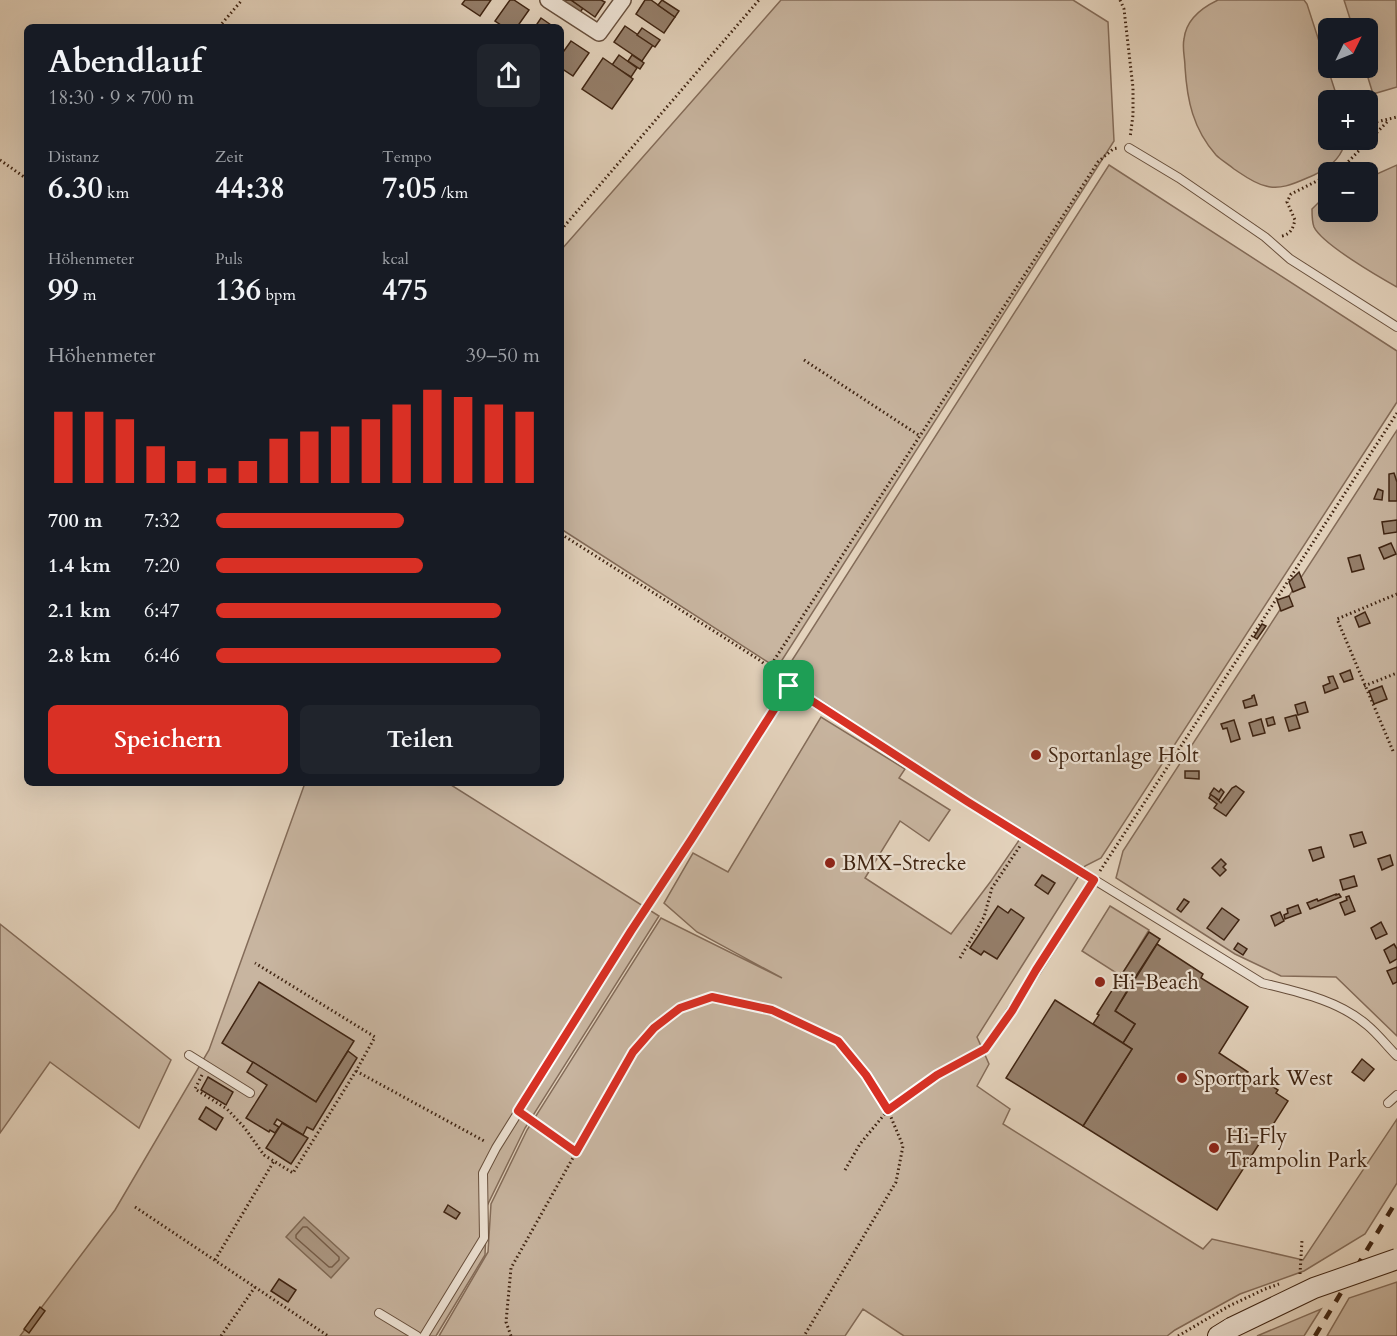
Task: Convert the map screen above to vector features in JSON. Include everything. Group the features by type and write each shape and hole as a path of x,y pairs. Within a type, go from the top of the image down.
{"main road":[{"path":"1225,1332 1314,1288 1397,1259"}],"street":[{"path":"548,0 599,33 622,0"}],"lane":[{"path":"1129,148 1179,178 1265,237 1290,259 1397,327"},
{"path":"424,1336 484,1238 483,1173 496,1148 631,931 789,686 968,802 1262,983 1313,996 1357,1017 1397,1056"},
{"path":"985,1049 1012,1011 1094,880"},
{"path":"189,1055 250,1093"},
{"path":"1388,1103 1397,1095"},
{"path":"379,1313 417,1336"}],"path":[{"path":"222,24 242,0"},
{"path":"564,227 759,0"},
{"path":"769,668 1098,162 1113,149 1129,148 1133,88 1124,9 1120,0"},
{"path":"1378,122 1397,117"},
{"path":"1348,162 1389,120"},
{"path":"0,160 24,177"},
{"path":"1265,237 1285,236 1292,230 1295,220 1287,202 1291,194 1318,180"},
{"path":"804,360 920,436"},
{"path":"1094,880 1397,413"},
{"path":"564,536 761,661 789,686"},
{"path":"1393,751 1337,619 1397,594"},
{"path":"1364,686 1397,674"},
{"path":"960,958 984,917 992,888 1026,837"},
{"path":"207,1066 195,1089 227,1109 244,1127 264,1155 293,1173 357,1071 375,1037 255,963"},
{"path":"511,1336 506,1322 511,1268 633,1052 654,1028 680,1008 712,997 772,1010 838,1041 866,1075 888,1110 903,1146 896,1182 804,1336"},
{"path":"845,1170 860,1144 888,1110 937,1075 985,1049"},
{"path":"357,1071 496,1148"},
{"path":"518,1111 576,1152"},
{"path":"215,1260 274,1161"},
{"path":"135,1207 328,1336"},
{"path":"1300,1276 1302,1240"},
{"path":"221,1336 255,1287"}],"shaded area":[{"path":"781,0 1073,0 1108,22 1114,141 777,668 564,531 564,247"},
{"path":"1218,0 1304,0 1318,38 1318,78 1331,78 1335,90 1318,90 1318,150 1342,150 1333,162 1318,162 1318,173 1314,175 1290,185 1272,187 1253,181 1234,169 1218,157 1208,145 1193,114 1183,49 1185,32 1191,20"},
{"path":"1344,0 1396,0 1397,87 1378,93 1378,90 1372,90 1368,78 1378,78 1378,18 1350,18"},
{"name":"Sportanlage Holt","path":"1109,165 1397,351 1397,402 1101,858 1085,866 977,1037 989,1064 977,1086 1010,1109 1003,1124 1203,1249 1212,1239 1303,1260 1397,1119 1397,1183 1365,1234 1304,1271 1240,1294 1167,1336 904,1336 863,1309 845,1336 439,1336 488,1252 491,1204 527,1130 661,918 782,978 697,932 664,903 693,853 728,872 821,717 905,769 899,778 950,810 929,841 900,821 865,878 951,934 1024,833 782,676"},
{"path":"1397,165 1397,287 1352,260 1328,242 1319,234 1312,221 1312,209 1318,203 1318,222 1378,222 1378,174"},
{"path":"1397,430 1397,1036 1336,977 1281,976 1235,954 1116,878 1123,851"},
{"path":"304,786 453,786 659,916 525,1128 487,1206 485,1255 436,1336 20,1336 115,1210 209,1050"},
{"path":"1110,906 1149,930 1121,976 1082,951"},
{"path":"0,924 171,1060 139,1128 50,1062 0,1133"},
{"path":"1397,1282 1397,1336 1327,1336 1349,1298"},
{"path":"1321,1309 1304,1336 1257,1336"}],"water":[{"path":"304,1217 349,1258 331,1278 286,1237"}],"building":[{"path":"465,0 491,0 480,16 462,4"},
{"path":"510,0 514,0 529,10 519,24 500,24 495,21"},
{"path":"561,0 571,0 583,8 579,14"},
{"path":"571,0 601,0 605,2 595,17"},
{"path":"645,0 651,0 675,17 664,33 636,14"},
{"path":"662,0 679,11 675,17 658,5"},
{"path":"541,18 550,24 537,24"},
{"path":"625,26 653,45 642,61 614,42"},
{"path":"642,28 660,40 655,47 637,35"},
{"path":"571,41 589,53 573,76 564,70 564,51"},
{"path":"619,55 637,68 631,77 612,65"},
{"path":"632,55 644,63 640,69 628,61"},
{"path":"603,58 633,79 612,109 582,89"},
{"path":"1394,473 1397,482 1397,501 1389,501 1389,474"},
{"path":"1378,489 1383,491 1382,500 1374,499"},
{"path":"1397,520 1397,532 1384,534 1382,522"},
{"path":"1391,543 1396,554 1384,559 1379,548"},
{"path":"1360,555 1364,569 1352,572 1348,558"},
{"path":"1299,572 1305,587 1293,592 1289,582"},
{"path":"1289,596 1293,606 1281,611 1277,600"},
{"path":"1365,612 1370,623 1359,627 1355,617"},
{"path":"1262,624 1266,626 1257,639 1254,637"},
{"path":"1350,670 1353,679 1344,682 1340,674"},
{"path":"1333,676 1338,688 1325,693 1323,686 1330,683 1328,677"},
{"path":"1382,686 1387,699 1374,704 1369,691"},
{"path":"1254,695 1257,705 1245,708 1243,701"},
{"path":"1305,702 1308,712 1298,715 1295,705"},
{"path":"1296,715 1300,728 1289,731 1285,718"},
{"path":"1273,717 1275,724 1268,726 1266,719"},
{"path":"1261,719 1265,733 1253,736 1249,723"},
{"path":"1234,720 1240,739 1231,742 1227,728 1223,729 1221,724"},
{"path":"1185,771 1199,771 1199,779 1185,778"},
{"path":"1236,786 1244,792 1226,816 1214,808 1217,804 1209,798 1211,794 1221,803"},
{"path":"1214,788 1219,792 1221,789 1224,792 1219,800 1210,794"},
{"path":"1362,832 1366,843 1354,847 1350,835"},
{"path":"1321,847 1324,857 1313,861 1309,850"},
{"path":"1390,855 1393,865 1382,870 1378,859"},
{"path":"1221,859 1226,864 1223,867 1226,870 1220,876 1212,868"},
{"path":"1042,875 1055,883 1048,894 1035,885"},
{"path":"1354,876 1357,886 1343,890 1340,880"},
{"path":"1336,894 1341,897 1310,909 1307,903 1317,899 1318,901"},
{"path":"1349,896 1355,911 1345,915 1340,903 1347,900 1346,897"},
{"path":"1184,899 1189,902 1181,912 1177,909"},
{"path":"1298,905 1301,913 1285,919 1287,909"},
{"path":"998,906 1008,913 1011,909 1024,918 997,959 984,951 981,955 970,948"},
{"path":"1222,908 1239,920 1224,940 1207,928"},
{"path":"1280,912 1284,921 1275,926 1271,916"},
{"path":"1381,922 1387,934 1376,939 1371,928"},
{"path":"1149,932 1160,939 1131,984 1120,977"},
{"path":"1238,943 1247,949 1243,955 1234,949"},
{"name":"Sportpark West","path":"1157,944 1203,974 1201,978 1248,1007 1219,1053 1248,1072 1246,1075 1262,1085 1264,1081 1278,1090 1276,1093 1288,1101 1217,1210 1083,1126 1132,1049 1123,1043 1135,1024 1115,1011"},
{"path":"1394,944 1397,949 1397,959 1390,963 1384,950"},
{"path":"1397,967 1397,982 1393,984 1387,971"},
{"path":"1122,979 1131,984 1127,991 1118,985"},
{"path":"259,982 354,1041 316,1102 222,1043"},
{"path":"1116,984 1127,991 1115,1011 1135,1024 1123,1043 1093,1024"},
{"path":"1055,1000 1132,1049 1083,1126 1006,1078"},
{"path":"348,1051 357,1058 313,1130 307,1127 303,1135 277,1119 274,1124 279,1127 275,1133 270,1130 269,1132 246,1118 267,1085 247,1072 253,1062 316,1102"},
{"path":"1362,1059 1374,1069 1364,1081 1352,1072"},
{"path":"208,1077 233,1092 226,1105 201,1090"},
{"path":"206,1107 223,1118 216,1130 199,1119"},
{"path":"282,1123 308,1138 291,1164 266,1148"},
{"path":"448,1205 460,1213 456,1219 444,1212"},
{"path":"279,1279 296,1290 288,1302 271,1291"},
{"path":"40,1307 45,1311 29,1333 24,1329"}],"railway":[{"path":"1315,1336 1397,1200"}],"place":[{"name":"Sportanlage Holt","path":"1036,755"},
{"name":"BMX-Strecke","path":"830,863"},
{"name":"Hi-Beach","path":"1100,982"},
{"name":"Sportpark West","path":"1182,1078"},
{"name":"Hi-Fly Trampolin Park","path":"1214,1148"}],"route":[{"path":"789,686 968,802 1094,880 1012,1011 985,1049 937,1075 888,1110 866,1075 838,1041 772,1010 712,997 680,1008 654,1028 633,1052 576,1152 518,1111 659,886 789,686"}]}
